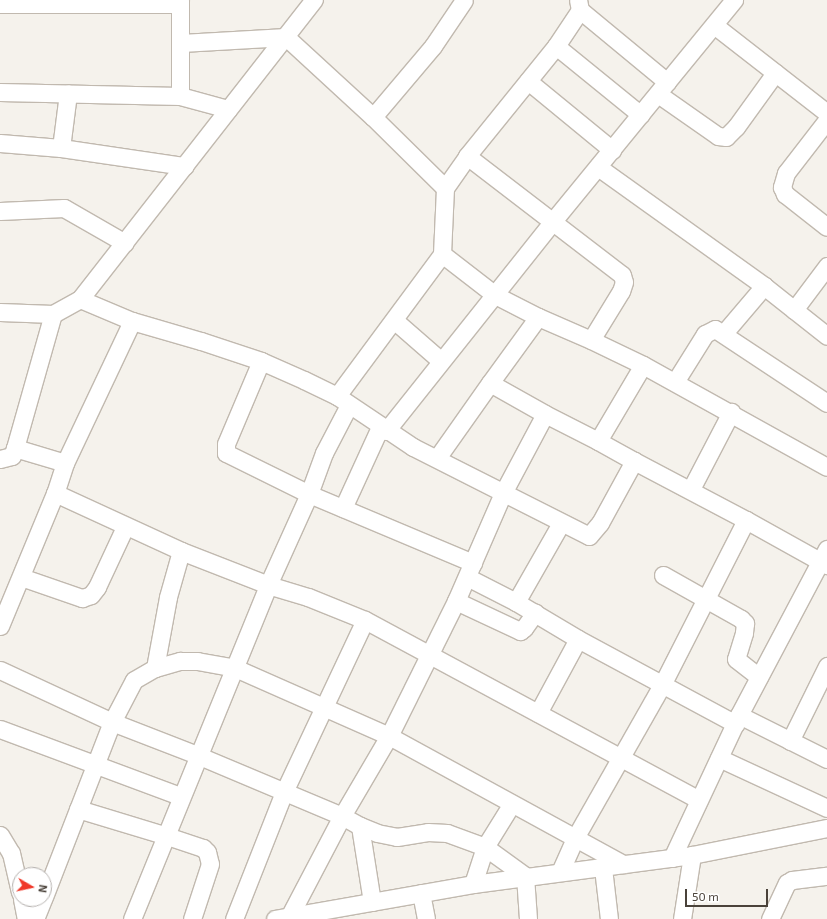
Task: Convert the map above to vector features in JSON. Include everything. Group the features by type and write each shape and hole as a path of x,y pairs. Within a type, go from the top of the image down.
{"street":[{"path":"0,312 60,312 80,299 314,0"},
{"path":"373,117 433,46 464,0"},
{"path":"343,508 383,429 441,362 553,221 734,0"},
{"path":"0,4 180,2 180,96"},
{"path":"132,919 164,835 235,668 268,584 309,494 343,400 394,320 430,267 442,254 445,188 467,156 556,46 579,5 662,88 718,136 726,137 736,127 775,74"},
{"path":"714,25 827,114"},
{"path":"181,43 286,37 373,117 445,188"},
{"path":"556,46 641,115"},
{"path":"528,81 612,150"},
{"path":"0,92 180,96 228,109"},
{"path":"61,148 68,93"},
{"path":"827,120 786,173 782,187 785,194 827,227"},
{"path":"0,143 61,148 185,166"},
{"path":"467,156 622,275 624,282 621,291 590,340"},
{"path":"598,167 764,286 827,336"},
{"path":"0,211 64,208 125,243"},
{"path":"442,254 495,294 538,317 643,365 731,412 827,467"},
{"path":"794,310 827,266"},
{"path":"724,333 764,286"},
{"path":"80,299 132,321 261,361 343,400 383,429 503,494 561,524 589,536 594,533 634,460"},
{"path":"0,459 12,456 60,312"},
{"path":"437,458 538,317"},
{"path":"394,320 441,362"},
{"path":"0,626 66,464 132,321"},
{"path":"675,382 705,334 715,329 724,333 827,403"},
{"path":"261,361 226,444 226,453 470,570 516,602 578,639 663,683 737,719 827,758"},
{"path":"598,441 643,365"},
{"path":"490,383 546,414 691,489 746,520 825,559 737,719 672,858"},
{"path":"691,489 731,412"},
{"path":"282,918 388,736 427,654 456,601 503,494 546,414"},
{"path":"15,448 66,464"},
{"path":"55,493 124,527 181,551 268,584 308,597 365,620 699,800"},
{"path":"560,872 576,838 663,683 704,599 746,520"},
{"path":"516,602 561,524"},
{"path":"21,577 82,598 91,595 97,587 124,527"},
{"path":"155,668 167,603 181,551"},
{"path":"663,575 704,599 741,618 745,623 736,659 759,677"},
{"path":"456,601 520,631 535,613"},
{"path":"234,919 284,792 325,708 365,620"},
{"path":"538,713 578,639"},
{"path":"52,877 112,722 134,680 155,668 180,661 197,661 235,668 388,736 511,805 623,864"},
{"path":"790,741 827,666"},
{"path":"0,670 112,722 197,755 342,816 377,833 396,837 428,832 447,833 485,847 525,876"},
{"path":"0,729 180,796"},
{"path":"719,758 825,803"},
{"path":"473,884 485,847 511,805"},
{"path":"78,809 203,848 210,858 192,919"},
{"path":"360,826 363,908"},
{"path":"282,918 363,908 421,893 525,876 602,868 692,855 827,828"},
{"path":"0,835 11,853 14,867"},
{"path":"682,919 692,855"},
{"path":"602,868 609,919"},
{"path":"525,876 528,919"},
{"path":"770,919 787,883 792,880 827,876"},
{"path":"421,893 426,919"},
{"path":"24,907 26,919"},
{"path":"36,919 41,907"}]}
